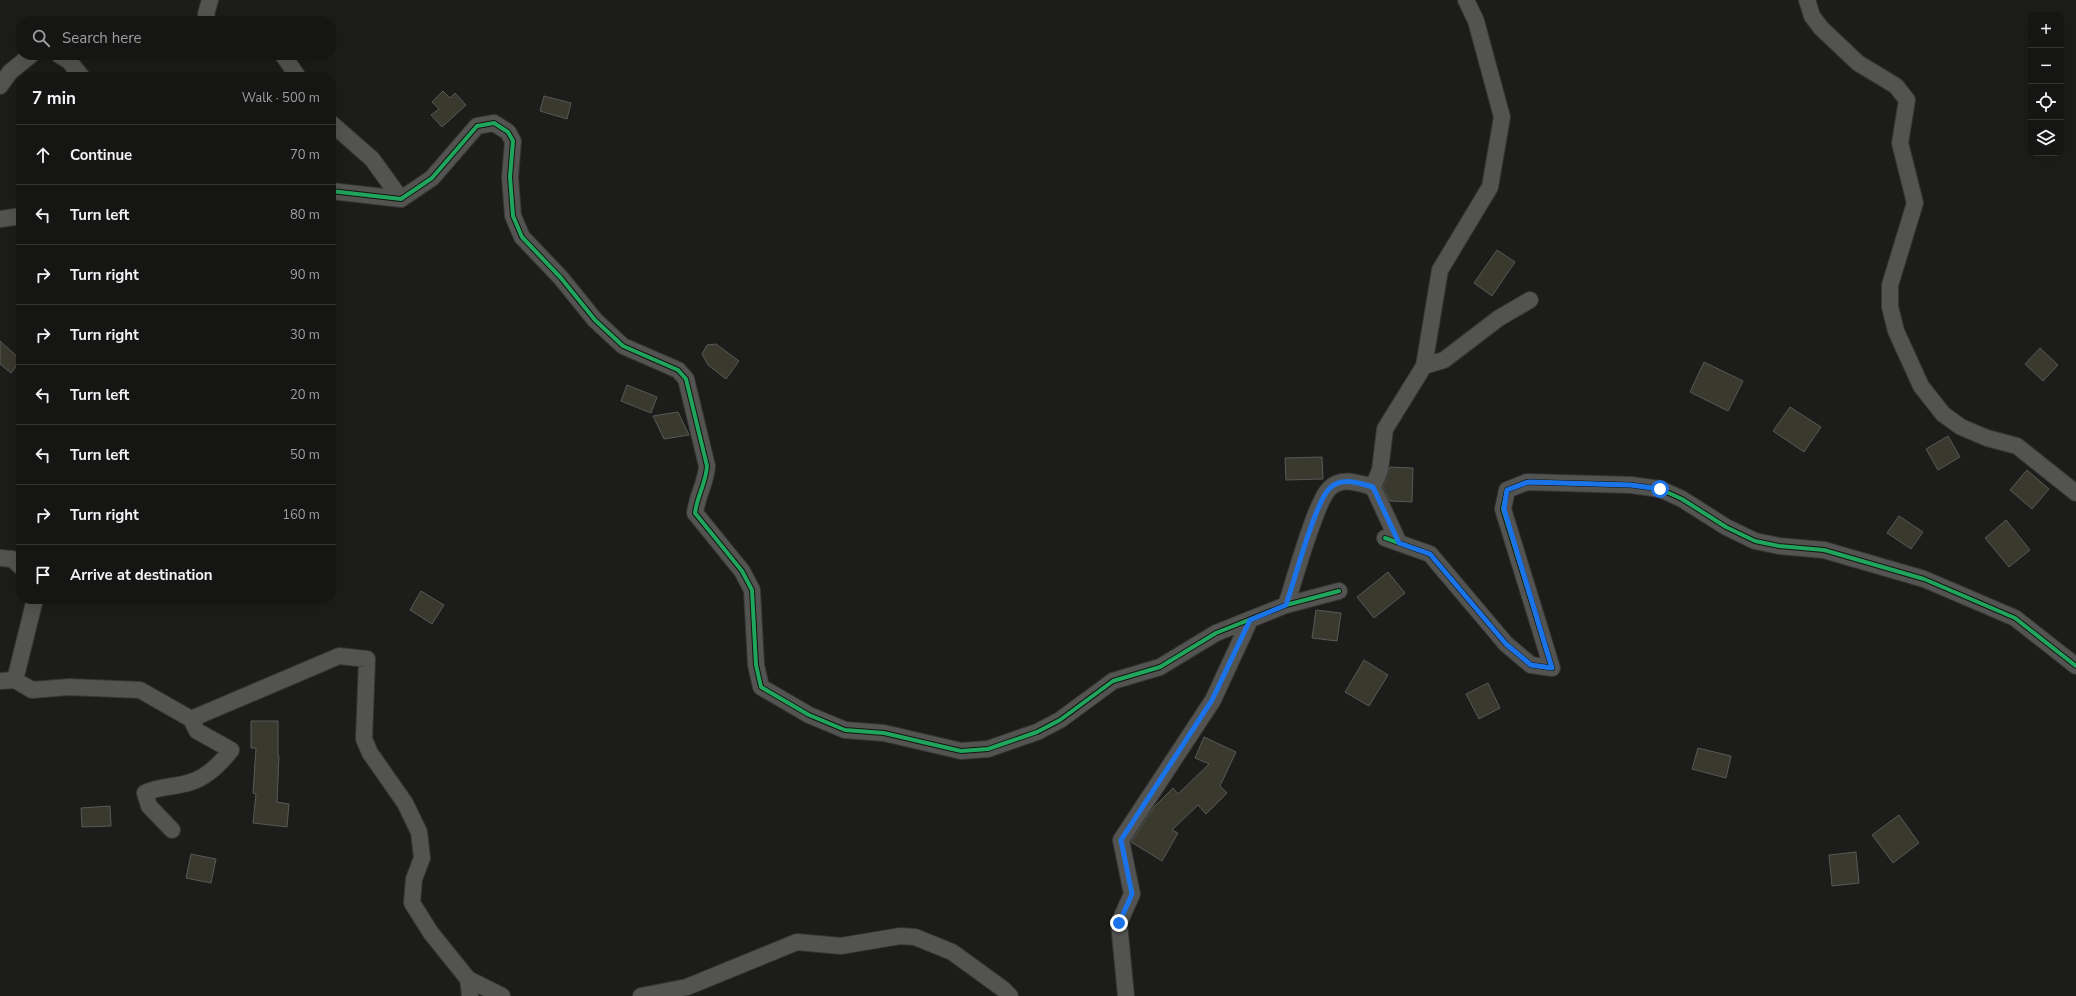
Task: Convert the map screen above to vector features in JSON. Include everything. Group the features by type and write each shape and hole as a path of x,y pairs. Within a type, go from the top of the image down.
{"street":[{"path":"207,16 210,0"},
{"path":"1466,0 1476,21 1502,117 1490,187 1440,270 1424,366 1386,429 1380,470 1373,487 1392,541 1430,554 1506,644 1531,665 1552,668 1504,509 1507,490 1528,482 1631,485 1660,489 1682,498 1726,527 1755,541 1779,546 1824,550 1924,579 2015,618 2076,666"},
{"path":"1807,0 1812,16 1821,28 1858,63 1896,86 1907,100 1900,143 1915,203 1890,285 1890,307 1896,331 1921,386 1943,414 1961,427 1987,438 2017,446 2076,493"},
{"path":"0,86 10,72 25,60"},
{"path":"67,60 78,72"},
{"path":"286,60 295,72"},
{"path":"336,192 401,199 432,178 477,126 494,123 508,132 513,141 510,177 513,216 522,237 561,278 595,320 623,346 678,370 686,379 707,466 706,479 696,502 695,513 742,570 752,590 756,665 761,687 809,715 845,730 884,733 961,751 988,749 1037,732 1060,720 1113,681 1160,667 1216,633 1286,605 1339,591"},
{"path":"336,127 372,158 401,199"},
{"path":"0,219 16,217"},
{"path":"1424,366 1444,360 1499,318 1530,300"},
{"path":"1286,605 1318,508 1329,488 1347,480 1373,487"},
{"path":"0,558 12,559 16,563"},
{"path":"33,604 7,680 32,690 69,686 140,690 191,719 197,730 231,750 219,765 191,782 156,788 146,792 149,806 172,830"},
{"path":"1126,996 1119,923 1132,894 1121,840 1212,700 1250,620"},
{"path":"191,719 339,656 367,659 364,739 370,753 405,803 419,832 422,858 414,879 412,903 432,933 468,979 502,996"},
{"path":"641,996 687,987 797,942 841,946 900,936 915,937 952,952 1003,989 1010,996"},
{"path":"468,979 470,996"}],"building":[{"path":"443,91 450,98 455,93 466,105 442,127 431,115 439,109 432,102"},
{"path":"544,96 571,103 567,119 540,111"},
{"path":"1497,250 1515,262 1492,296 1474,283"},
{"path":"0,341 16,355 16,366 11,373 0,364"},
{"path":"716,344 739,361 726,379 708,365 702,354 707,345"},
{"path":"2040,348 2058,365 2043,381 2025,364"},
{"path":"1704,362 1743,381 1728,411 1690,392"},
{"path":"627,385 657,397 651,413 621,401"},
{"path":"1790,407 1821,427 1804,452 1773,431"},
{"path":"678,412 689,435 664,439 653,416"},
{"path":"1948,436 1960,457 1938,470 1926,449"},
{"path":"1322,457 1323,479 1286,480 1285,458"},
{"path":"1390,467 1413,468 1412,502 1390,501 1383,487"},
{"path":"2027,470 2049,489 2032,509 2010,490"},
{"path":"1899,516 1923,532 1911,549 1887,533"},
{"path":"2006,520 2030,550 2009,567 1985,538"},
{"path":"1388,572 1405,593 1374,618 1357,597"},
{"path":"421,591 444,605 432,624 410,610"},
{"path":"1316,610 1341,613 1337,641 1312,638"},
{"path":"1364,660 1388,675 1369,706 1345,692"},
{"path":"1488,683 1500,708 1479,719 1466,694"},
{"path":"251,721 278,721 279,756 277,802 289,804 287,827 253,823 256,794 253,793 256,748 251,748"},
{"path":"1204,737 1236,752 1220,786 1227,793 1206,814 1198,805 1172,830 1178,833 1162,861 1131,842 1154,807 1173,788 1178,794 1209,764 1195,758"},
{"path":"1698,748 1731,756 1726,778 1692,769"},
{"path":"110,806 111,826 82,827 81,808"},
{"path":"1899,815 1919,843 1893,863 1872,835"},
{"path":"1856,852 1859,883 1832,886 1829,855"},
{"path":"191,854 216,859 211,883 186,878"}],"cycle path":[{"path":"336,192 401,199 432,178 477,126 494,123 508,132 513,141 510,177 513,216 522,237 561,278 595,320 623,346 678,370 686,379 707,466 695,513 742,571 752,590 756,665 761,687 809,715 845,730 884,733 961,751 988,749 1037,732 1060,720 1113,681 1160,667 1216,633 1286,605 1339,591"},
{"path":"1385,538 1430,554 1506,644 1531,665 1552,668 1503,509 1507,490 1527,482 1631,485 1660,489 1682,499 1726,527 1755,541 1779,546 1824,550 1924,579 2015,618 2076,666"}],"route":[{"path":"1119,923 1132,894 1121,840 1212,700 1250,620 1286,605 1318,508 1329,488 1347,480 1373,487 1399,543 1430,554 1506,644 1531,665 1552,668 1504,509 1507,490 1528,482 1631,485 1660,489"}]}
